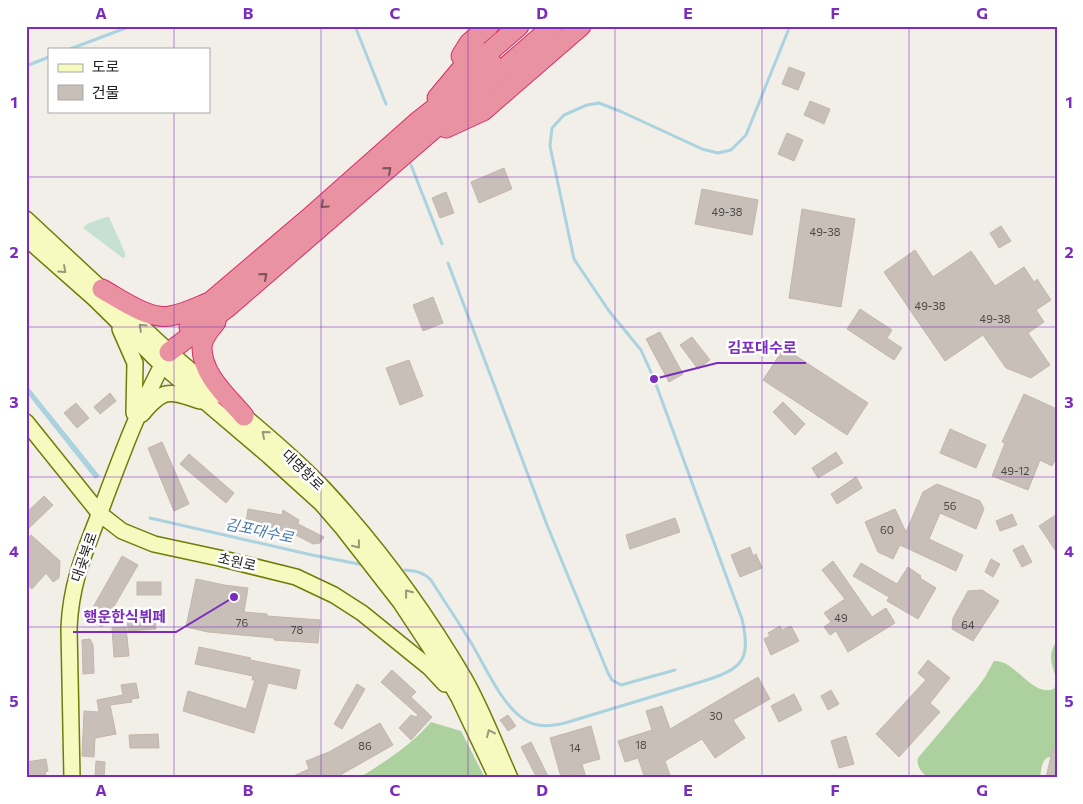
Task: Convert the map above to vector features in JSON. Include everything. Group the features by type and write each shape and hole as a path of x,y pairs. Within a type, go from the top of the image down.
{"highway":[{"path":"422,129 470,42 489,26"},
{"path":"422,129 475,52 504,26"},
{"path":"422,129 478,61 519,26"},
{"path":"422,129 534,26"},
{"path":"165,358 310,217 553,26"},
{"path":"422,129 474,106 567,26"},
{"path":"422,129 483,111 581,26"},
{"path":"99,294 154,316 168,317 219,305"},
{"path":"219,305 210,330 202,344 204,363 213,380 244,416"}],"main road":[{"name":"대명항로","path":"26,219 165,358 207,404 269,456 322,504 342,526 401,603 430,647 459,698 497,778"},
{"name":"대명항로","path":"26,238 99,294"},
{"path":"99,294 120,330 135,363 134,424"},
{"name":"대명항로","path":"165,358 244,416 282,449 323,488 359,529 415,602 465,680 510,778"},
{"name":"대곶북로","path":"72,778 70,606 75,580 82,556 134,424 165,358"},
{"path":"134,424 154,400 162,395 173,392 207,404"},
{"name":"초원로","path":"26,422 100,514 122,531 154,544 247,564 296,577 347,603 362,613 430,668 459,698"},
{"path":"412,654 425,654 430,647"}],"green space":[{"path":"109,217 125,253 123,258 83,228 87,224"},
{"path":"1057,640 1057,756 1052,756 1043,762 1040,778 928,778 919,767 918,758 977,688 994,661 1002,662 1009,666 1038,688 1054,689 1056,683 1051,655"},
{"path":"431,722 461,731 485,778 359,778 406,746"}],"water":[{"path":"26,384 100,476 95,479 26,392"}],"building":[{"path":"789,67 805,73 798,90 782,84"},
{"path":"810,101 830,109 824,124 804,115"},
{"path":"787,133 803,140 794,161 778,154"},
{"path":"504,168 512,189 479,203 471,182"},
{"path":"702,189 758,200 752,235 695,224"},
{"path":"446,192 454,213 440,218 432,198"},
{"path":"802,209 855,219 841,307 789,298"},
{"path":"1001,226 1011,241 999,248 990,233"},
{"path":"915,250 933,277 971,251 995,286 1024,267 1034,282 1037,279 1051,300 1036,310 1044,322 1028,333 1050,365 1031,378 1006,368 983,335 945,361 884,272"},
{"path":"433,297 443,323 423,331 413,305"},
{"path":"860,309 892,330 887,338 902,348 894,360 847,329"},
{"path":"660,332 683,374 669,382 646,339"},
{"path":"692,337 710,360 698,369 680,345"},
{"path":"784,348 868,403 847,435 763,380"},
{"path":"409,360 423,396 400,405 386,368"},
{"path":"110,393 116,401 100,414 94,407"},
{"path":"1024,394 1057,409 1057,456 1052,466 1040,460 1028,490 992,476 1005,443 1002,442"},
{"path":"783,402 805,424 795,435 773,412"},
{"path":"76,403 89,418 77,428 64,413"},
{"path":"950,429 986,445 976,468 940,453"},
{"path":"162,442 189,504 174,511 148,448"},
{"path":"836,452 843,463 818,478 812,468"},
{"path":"189,454 234,493 226,503 180,464"},
{"path":"856,477 862,488 837,504 831,494"},
{"path":"937,484 980,501 984,509 976,529 940,513 929,539 963,555 956,571 900,545 893,559 878,552 865,522 895,509 906,532 923,492"},
{"path":"44,496 53,505 26,531 26,513"},
{"path":"248,509 282,515 283,510 299,520 298,524 324,537 320,543 313,544 298,536 266,529 266,532 245,528"},
{"path":"1012,514 1017,525 1000,531 996,521"},
{"path":"1057,514 1057,553 1039,526"},
{"path":"675,518 680,532 630,549 626,535"},
{"path":"31,535 60,561 59,578 53,582 46,573 32,589 26,584 26,540"},
{"path":"1023,545 1032,562 1022,567 1013,550"},
{"path":"750,547 753,556 756,554 762,568 740,577 731,555"},
{"path":"122,556 138,565 102,627 87,618"},
{"path":"991,559 1000,564 993,577 985,572"},
{"path":"833,561 872,617 886,608 895,623 848,652 836,631 830,635 824,627 831,622 824,613 845,599 822,570"},
{"path":"861,563 897,584 908,567 921,576 920,578 936,588 918,619 887,601 889,597 853,576"},
{"path":"196,579 248,588 244,612 267,614 267,616 320,620 318,643 208,632 186,627"},
{"path":"137,582 161,582 161,595 137,595"},
{"path":"982,590 999,601 973,641 952,629 953,618 968,591"},
{"path":"154,612 156,629 128,631 127,615"},
{"path":"780,626 782,630 791,626 799,641 771,655 764,639 770,636 768,633"},
{"path":"126,627 129,656 114,657 112,628"},
{"path":"90,639 93,645 94,673 83,674 82,640"},
{"path":"199,647 300,670 296,689 268,683 254,733 183,711 188,691 246,709 255,680 252,680 253,676 195,664"},
{"path":"928,660 950,678 930,703 940,712 899,757 876,734 926,680 918,673"},
{"path":"392,670 416,692 411,697 432,717 411,740 399,728 411,715 416,717 418,715 381,682"},
{"path":"758,677 770,699 733,720 745,738 715,758 702,739 665,761 671,778 645,778 638,758 625,762 618,741 652,730 646,711 662,706 670,729"},
{"path":"136,683 139,698 131,699 132,702 110,705 116,734 95,738 94,757 82,756 84,711 99,712 97,700 123,695 121,685"},
{"path":"357,684 365,689 342,729 334,724"},
{"path":"831,690 839,704 828,710 821,696"},
{"path":"794,694 802,710 779,722 771,706"},
{"path":"508,715 516,726 508,731 500,720"},
{"path":"380,723 393,745 335,778 289,778 309,769 306,761 329,752"},
{"path":"591,726 600,759 582,764 586,778 572,778 572,774 561,777 550,738"},
{"path":"158,734 159,748 130,748 129,735"},
{"path":"846,736 854,764 839,768 831,741"},
{"path":"531,742 549,778 537,778 521,747"},
{"path":"1053,747 1057,748 1057,778 1046,778"},
{"path":"46,759 48,771 45,772 47,778 26,778 26,762"},
{"path":"96,761 105,762 104,778 95,777"}],"waterway":[{"path":"73,48 131,26"},
{"path":"355,26 386,104"},
{"name":"김포대수로","path":"405,570 419,572 431,580 470,641 501,695 516,713 530,723 540,725 565,723 719,676 737,666 742,660 746,643 742,619 654,379 641,350 609,311 574,259 550,146 552,128 564,115 587,105 599,103 702,149 718,153 731,150 746,135 790,26"},
{"path":"1052,26 1057,27"},
{"path":"26,66 48,57"},
{"path":"411,165 442,244"},
{"path":"448,263 547,525 608,673 612,680 621,685 675,670"},
{"name":"김포대수로","path":"150,518 364,565"}],"place":[{"name":"김포대수로","path":"654,379"},
{"name":"행운한식뷔페","path":"234,597"}]}
